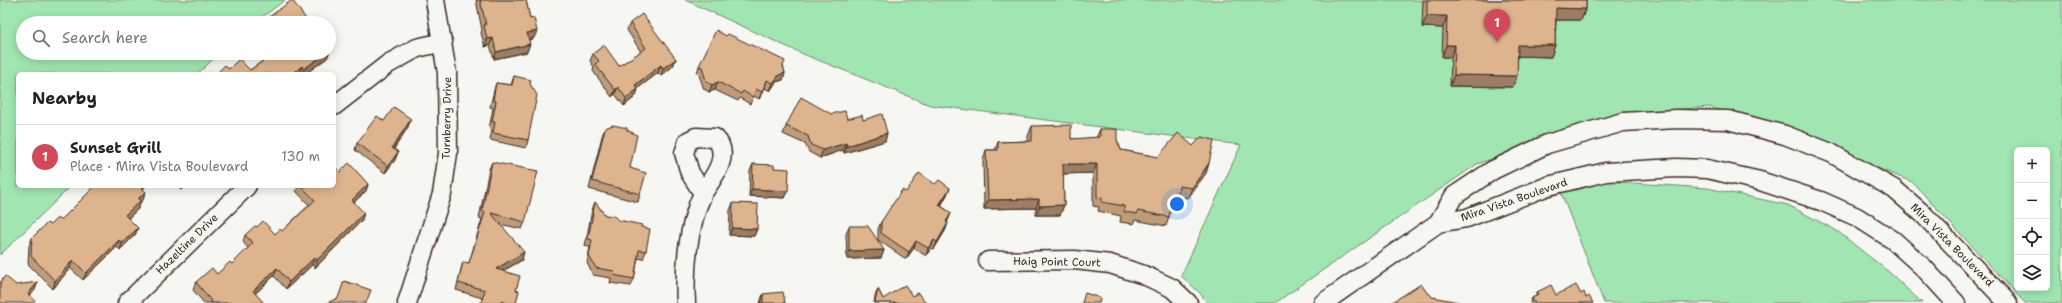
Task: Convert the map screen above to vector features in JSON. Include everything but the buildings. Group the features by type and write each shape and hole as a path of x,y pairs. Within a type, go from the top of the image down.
{"street":[{"name":"Turnberry Drive","path":"407,303 442,194 448,153 447,73 443,42 434,0"},
{"path":"336,104 388,64 417,48 443,42"},
{"name":"Mira Vista Boulevard","path":"1323,303 1438,223 1454,196 1493,170 1547,144 1623,122 1676,119 1728,120 1785,135 1831,153 1894,189 1922,213 2008,303"},
{"name":"Mira Vista Boulevard","path":"1438,223 1467,218 1548,186 1606,172 1676,168 1707,169 1760,181 1821,201 1857,218 1893,240 1924,268 1956,303"},
{"name":"Hazeltine Drive","path":"127,303 245,188"},
{"path":"686,303 690,233 694,211 703,193"},
{"name":"Haig Point Court","path":"988,261 1075,260 1110,264 1144,275 1172,288 1188,303"}],"green space":[{"path":"0,0 285,0 263,16 16,16 16,60 212,60 199,72 16,72 16,188 69,188 0,255"},
{"path":"685,0 2062,0 2062,303 2025,303 1912,182 1769,124 1709,107 1629,113 1477,164 1275,303 1207,303 1200,293 1181,276 1241,145 930,105 803,54"},
{"path":"1603,181 1707,188 1788,205 1837,231 1890,273 1922,303 1604,303 1560,190"}],"place":[{"name":"Sunset Grill","path":"1497,42"}]}
